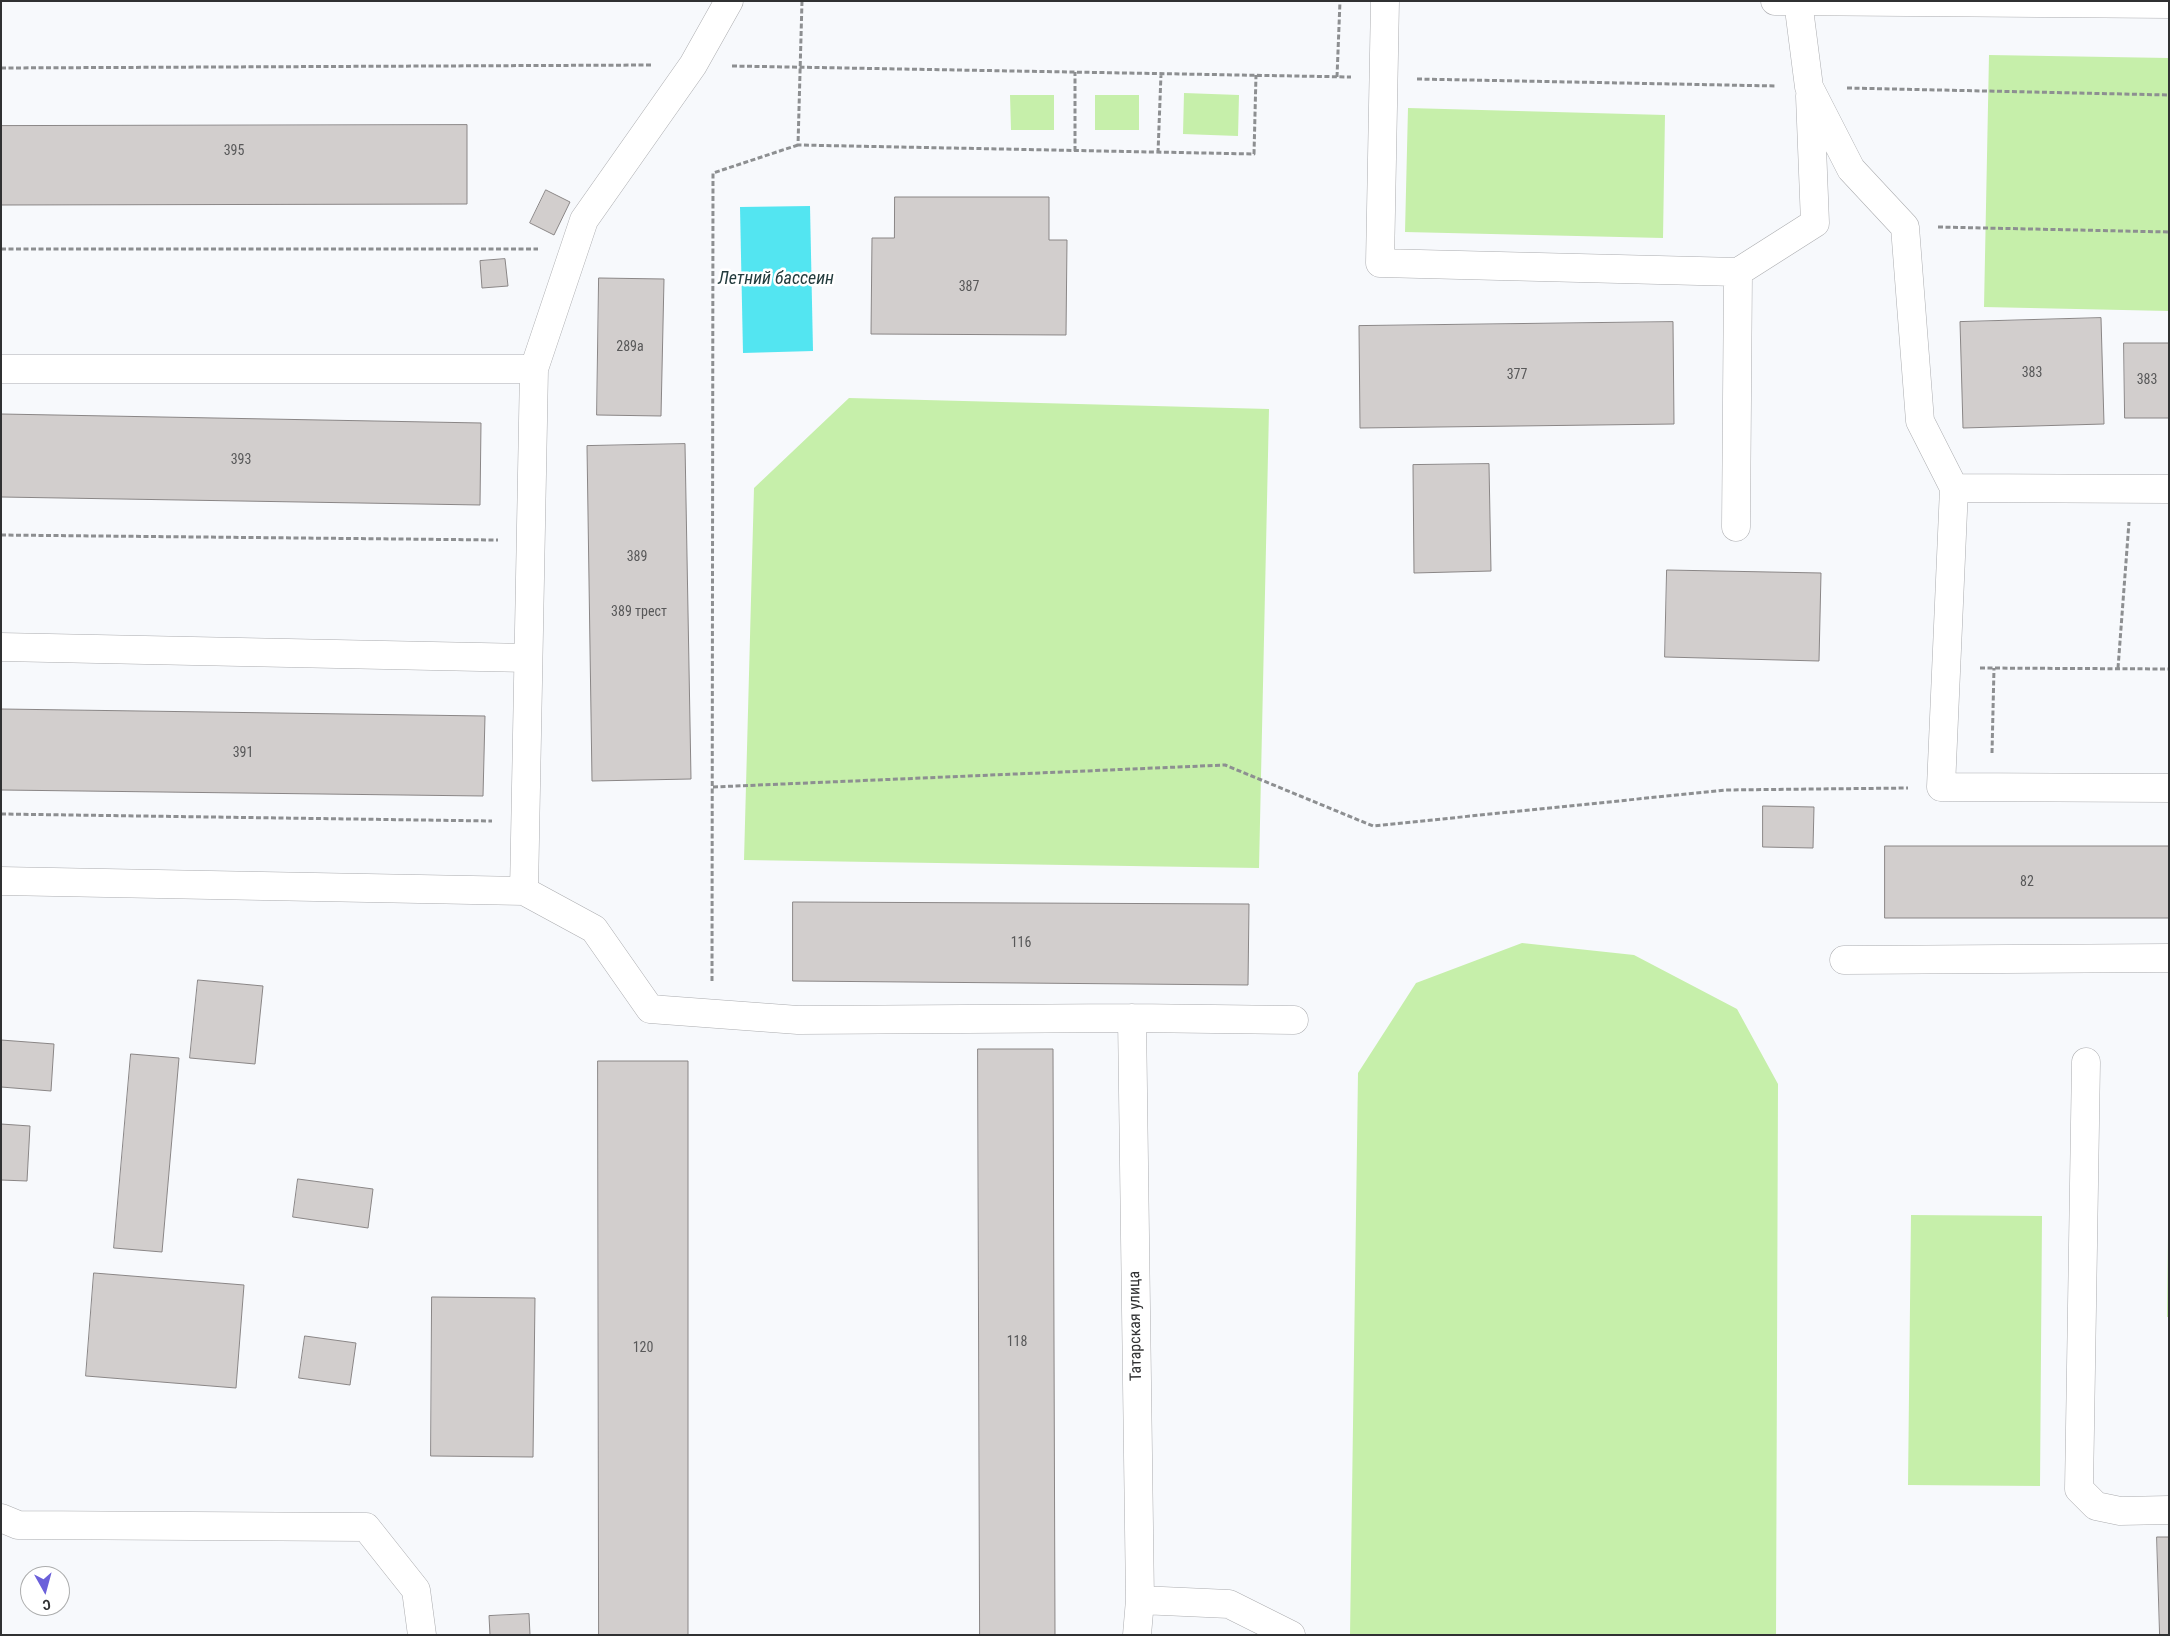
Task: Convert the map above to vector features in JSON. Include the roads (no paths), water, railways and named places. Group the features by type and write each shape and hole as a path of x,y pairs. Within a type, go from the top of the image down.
{"street":[{"path":"524,891 534,369 584,220 693,65 729,1"},
{"path":"1385,1 1380,263 1738,272 1815,223 1810,87 1798,1"},
{"path":"1775,1 2169,4"},
{"path":"1810,87 1851,169 1905,226 1920,420 1954,488 1941,787 2169,788"},
{"path":"1736,527 1738,272"},
{"path":"1,370 534,369"},
{"path":"1954,488 2169,489"},
{"path":"1,647 528,658"},
{"path":"1,881 524,891 594,929 650,1009 798,1020 1132,1018 1294,1020"},
{"path":"1844,960 2169,958"},
{"name":"Татарская улица","path":"1132,1018 1140,1600 1137,1635"},
{"path":"2086,1062 2078,1489 2096,1506 2120,1511 2169,1510"},
{"path":"1,1518 18,1525 366,1527 416,1590 422,1635"},
{"path":"1140,1600 1229,1604 1291,1635"}],"water":[{"name":"Летний бассеин","path":"810,206 813,351 743,353 740,207"}]}
